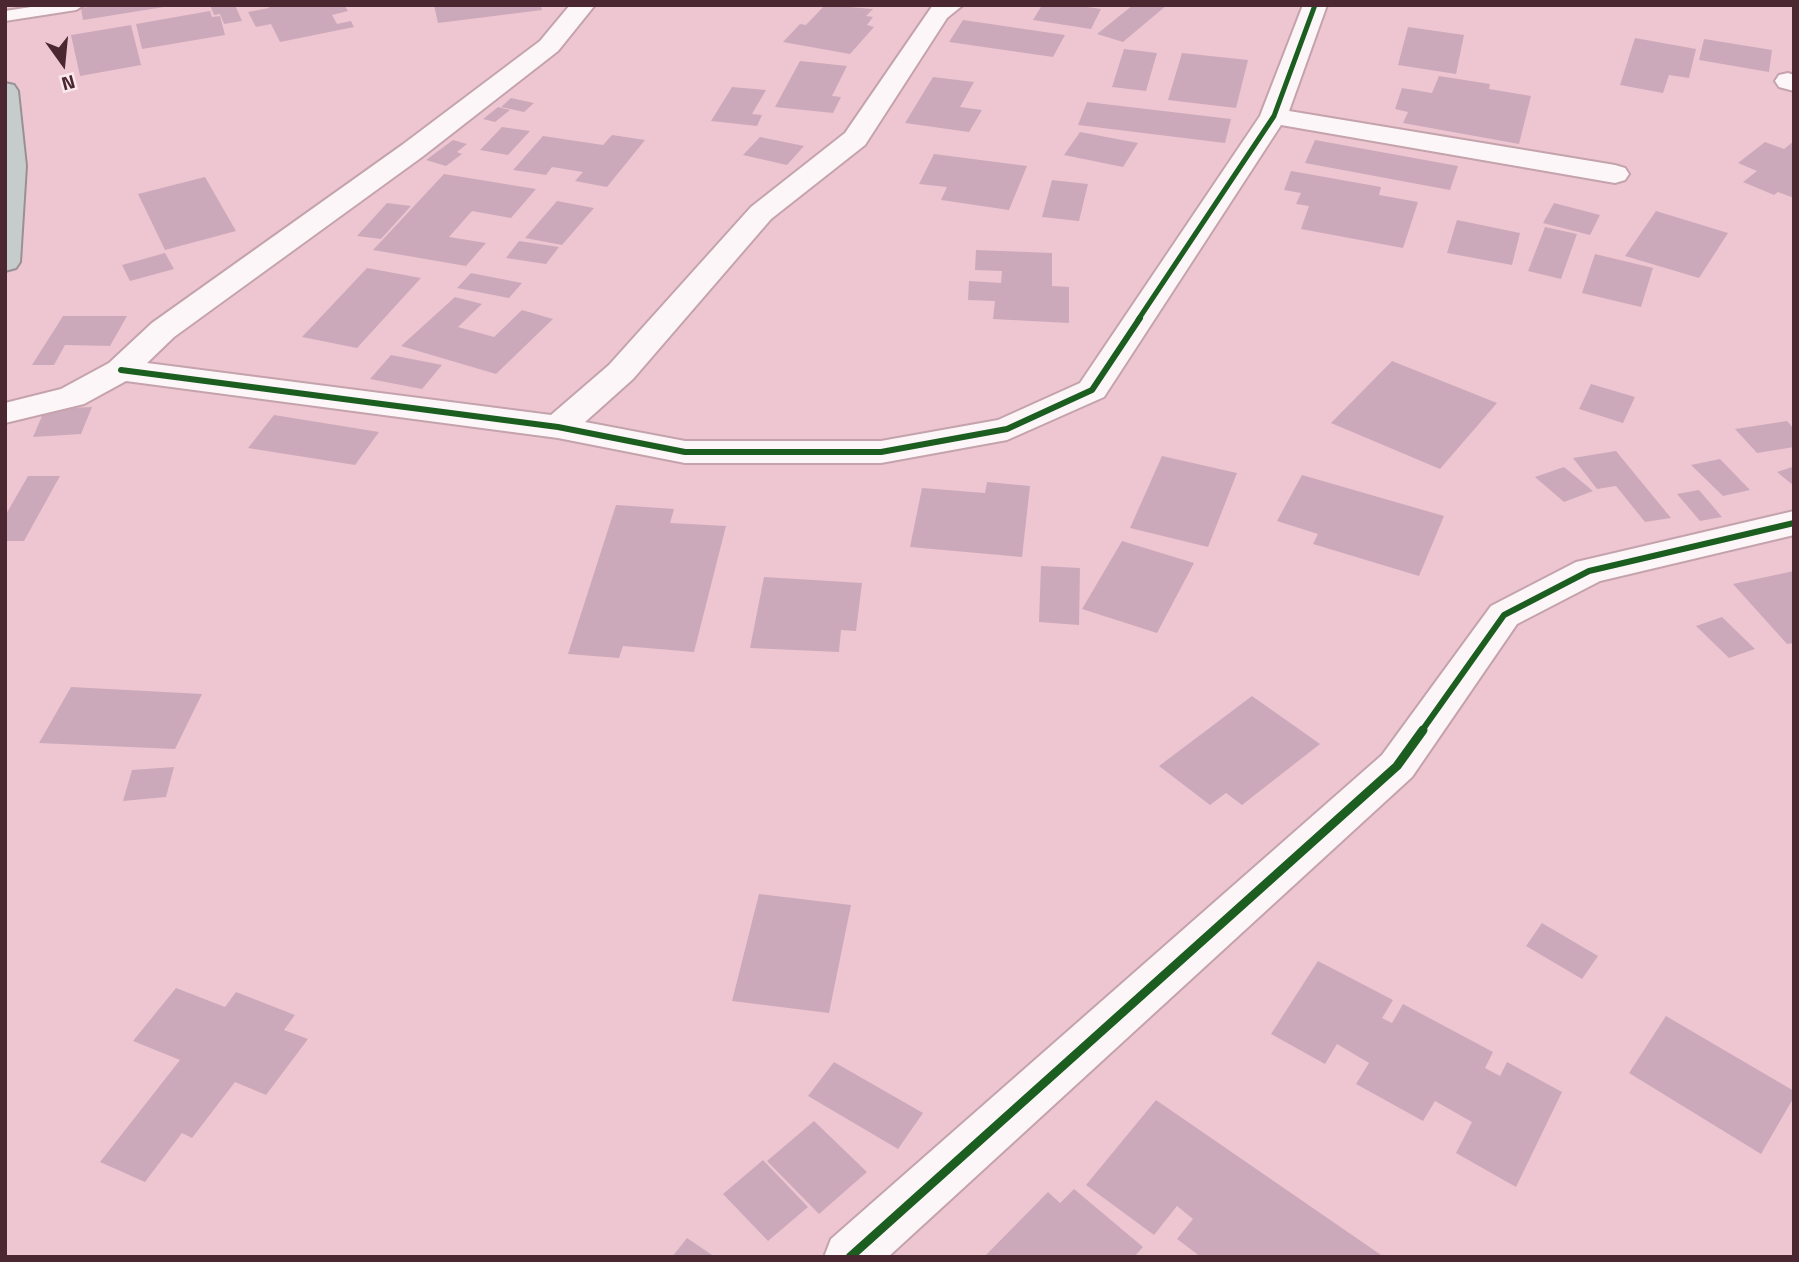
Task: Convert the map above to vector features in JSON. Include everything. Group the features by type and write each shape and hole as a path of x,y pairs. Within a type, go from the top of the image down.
{"highway":[{"path":"5,92 12,166 5,262"}],"street":[{"path":"5,413 72,397 121,370 163,330 412,151 549,46 583,5"},
{"path":"558,427 621,372 761,213 856,139 938,13 951,5"},
{"path":"121,370 558,427 685,452 881,452 1007,429 1092,390 1274,117 1315,5"},
{"path":"1274,117 1615,174"},
{"path":"871,1251 1397,766 1504,615 1589,571 1794,523"}],"lane":[{"path":"5,16 76,5"}],"building":[{"path":"101,5 164,7 83,20 81,8"},
{"path":"210,5 235,5 242,21 224,24 220,14 214,15"},
{"path":"268,5 344,5 348,11 332,15 337,24 351,21 354,27 280,42 271,24 256,27 248,12 269,8"},
{"path":"434,5 540,5 542,10 438,23"},
{"path":"825,5 873,9 866,16 873,17 867,25 874,27 850,54 783,42 800,24 806,25"},
{"path":"1042,5 1074,5 1101,9 1091,29 1033,20"},
{"path":"1133,5 1167,5 1123,42 1097,34"},
{"path":"210,11 212,17 220,16 225,35 142,49 136,24"},
{"path":"963,20 1065,35 1053,57 949,42"},
{"path":"131,25 141,65 80,76 71,35"},
{"path":"1408,27 1464,35 1456,74 1398,65"},
{"path":"1635,38 1696,49 1689,78 1669,75 1663,93 1620,85"},
{"path":"1704,39 1772,50 1769,72 1699,60"},
{"path":"1124,49 1157,53 1146,91 1112,87"},
{"path":"1182,53 1248,60 1236,108 1168,100"},
{"path":"800,61 847,66 832,96 841,97 833,113 775,107"},
{"path":"1439,76 1490,84 1489,89 1531,96 1519,144 1403,123 1408,112 1395,109 1402,88 1432,93"},
{"path":"933,77 974,82 960,107 982,110 969,132 905,123"},
{"path":"732,87 766,90 752,114 762,115 757,126 711,121"},
{"path":"511,98 534,103 524,112 501,107"},
{"path":"1087,102 1231,119 1225,143 1078,125"},
{"path":"498,107 510,110 495,122 483,119"},
{"path":"502,127 530,131 508,155 480,150"},
{"path":"1080,132 1138,143 1123,167 1064,155"},
{"path":"612,135 645,140 607,187 575,181 583,172 552,167 546,175 513,170 543,136 603,145"},
{"path":"760,137 804,146 787,165 743,155"},
{"path":"453,140 467,144 457,152 462,154 446,166 426,160"},
{"path":"1315,140 1458,166 1450,190 1305,163"},
{"path":"1794,141 1794,198 1778,192 1774,195 1743,182 1757,171 1738,163 1765,142 1784,149"},
{"path":"934,154 1027,166 1009,210 941,200 947,187 919,184"},
{"path":"1291,171 1381,187 1379,195 1418,202 1403,248 1301,229 1309,206 1296,204 1301,193 1284,190"},
{"path":"444,174 536,189 511,218 472,211 449,237 486,243 466,266 373,250"},
{"path":"205,177 236,231 165,250 138,194"},
{"path":"1052,180 1088,184 1079,221 1042,217"},
{"path":"557,201 594,208 562,245 525,238"},
{"path":"387,203 411,206 381,239 357,236"},
{"path":"1554,203 1600,215 1590,235 1543,223"},
{"path":"1656,211 1728,233 1699,278 1625,256"},
{"path":"1457,220 1520,233 1512,265 1447,253"},
{"path":"1545,227 1577,234 1561,279 1528,271"},
{"path":"519,241 559,247 546,264 506,258"},
{"path":"976,250 1052,253 1052,286 1069,287 1069,323 993,319 995,301 968,300 969,281 1001,283 1002,271 975,270"},
{"path":"165,253 174,269 130,281 122,265"},
{"path":"1595,254 1653,268 1641,307 1582,293"},
{"path":"367,268 421,278 357,348 302,337"},
{"path":"471,273 522,283 509,298 457,288"},
{"path":"455,297 482,304 458,327 494,337 522,310 553,319 496,374 401,346"},
{"path":"63,316 127,316 110,346 65,345 54,365 32,365"},
{"path":"391,355 442,365 422,389 370,379"},
{"path":"1392,361 1497,403 1440,469 1331,423"},
{"path":"1591,384 1635,397 1623,423 1579,409"},
{"path":"92,407 81,434 33,437 45,409"},
{"path":"274,415 379,432 355,465 248,448"},
{"path":"1787,421 1794,429 1794,447 1757,453 1735,429"},
{"path":"1616,451 1671,518 1645,522 1616,486 1597,489 1573,458"},
{"path":"1162,456 1237,473 1208,547 1130,528"},
{"path":"1720,459 1750,490 1723,496 1691,465"},
{"path":"1564,467 1593,491 1564,502 1535,477"},
{"path":"1794,468 1794,486 1777,472"},
{"path":"1302,475 1444,516 1419,576 1313,544 1318,534 1277,521"},
{"path":"28,476 60,476 24,541 5,541 5,516"},
{"path":"987,482 1030,486 1022,557 910,547 922,488 985,493"},
{"path":"1699,490 1722,517 1700,521 1677,494"},
{"path":"616,505 674,509 670,523 726,526 694,652 623,646 619,658 568,654"},
{"path":"1122,541 1194,563 1157,633 1082,609"},
{"path":"1041,566 1080,568 1079,625 1039,622"},
{"path":"1794,571 1794,643 1787,644 1733,584"},
{"path":"764,577 862,583 856,631 841,630 839,652 750,648"},
{"path":"1722,617 1755,649 1729,658 1696,626"},
{"path":"71,687 202,694 175,749 39,743"},
{"path":"1252,696 1320,744 1242,805 1226,793 1210,805 1159,766"},
{"path":"174,767 166,797 123,801 132,770"},
{"path":"759,894 851,905 829,1013 732,1001"},
{"path":"1542,923 1598,956 1582,979 1526,946"},
{"path":"1318,961 1393,1000 1382,1018 1392,1023 1403,1004 1493,1052 1485,1068 1500,1076 1507,1062 1562,1092 1516,1187 1456,1153 1472,1122 1435,1101 1423,1121 1356,1084 1369,1063 1337,1044 1325,1064 1271,1034"},
{"path":"176,988 225,1007 236,992 295,1015 284,1030 308,1039 266,1095 235,1082 192,1138 182,1133 145,1182 100,1162 180,1060 133,1041"},
{"path":"1666,1016 1794,1091 1794,1097 1761,1154 1629,1073"},
{"path":"834,1062 923,1113 898,1149 808,1096"},
{"path":"1156,1100 1384,1257 1201,1257 1177,1239 1193,1219 1177,1206 1154,1235 1086,1185"},
{"path":"814,1121 867,1172 819,1214 767,1161"},
{"path":"763,1160 808,1207 768,1241 723,1194"},
{"path":"1074,1189 1143,1247 1134,1257 984,1257 1048,1192 1060,1203"},
{"path":"687,1238 715,1257 672,1257"}],"cycle path":[{"path":"121,370 558,427 685,452 881,452 1007,429 1092,390 1274,116 1315,5"},
{"path":"850,1257 1397,766 1504,615 1589,571 1794,523"}]}
